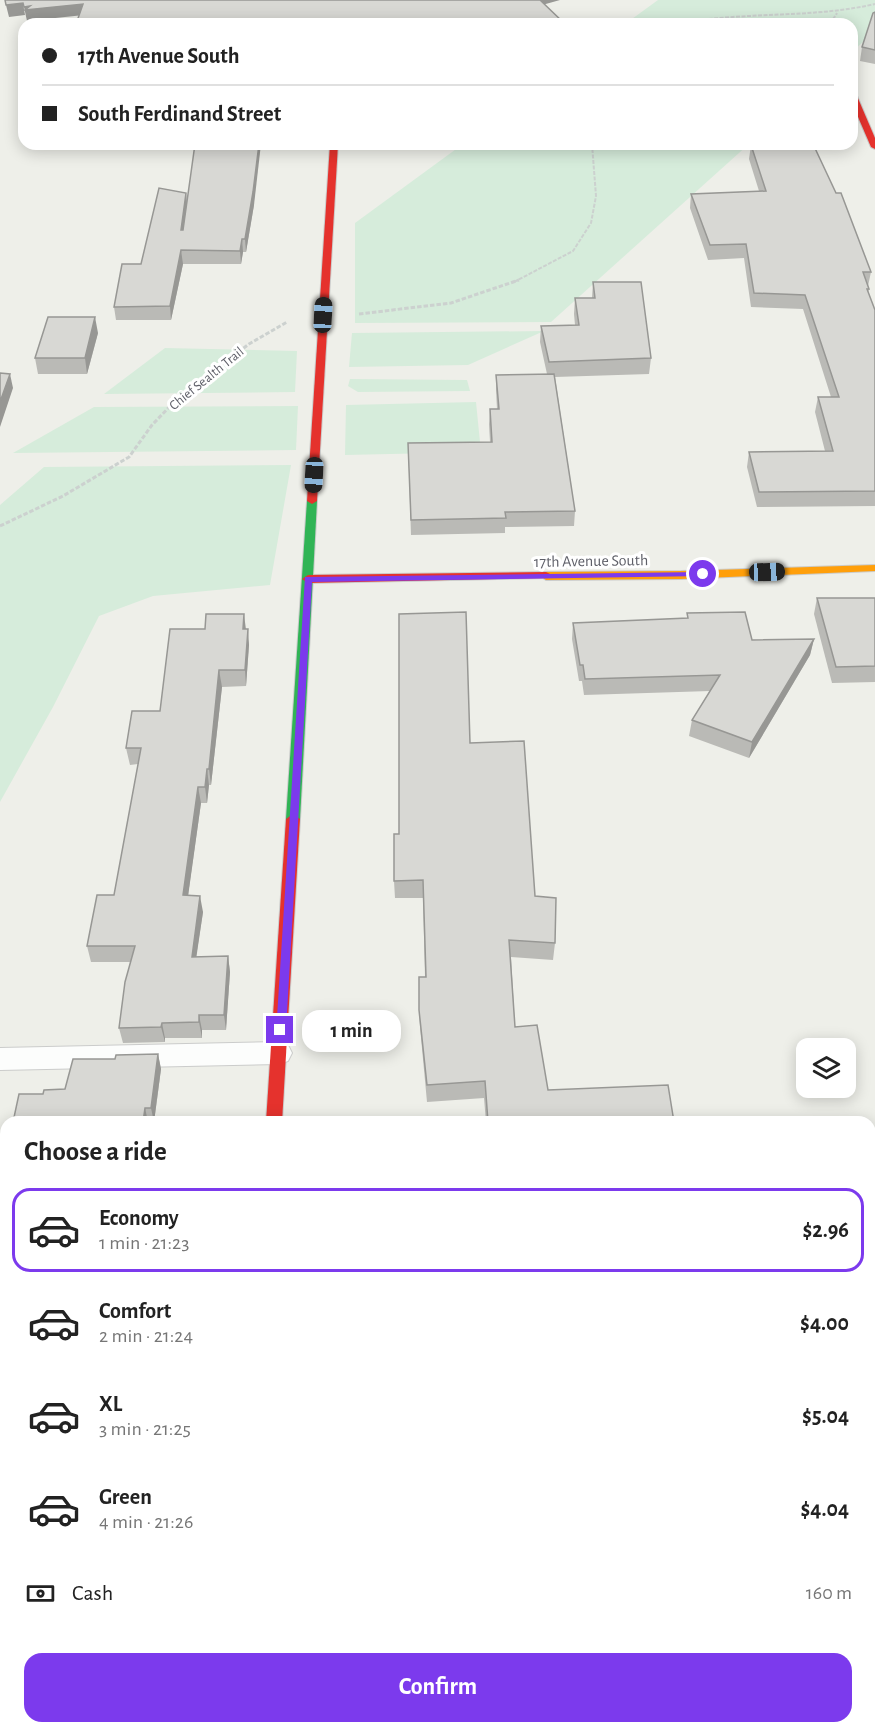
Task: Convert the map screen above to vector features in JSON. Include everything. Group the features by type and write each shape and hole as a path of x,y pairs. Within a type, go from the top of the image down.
{"street":[{"path":"858,108 875,147"},
{"path":"274,1116 334,150"},
{"name":"17th Avenue South","path":"308,579 670,575 875,568"}],"lane":[{"path":"0,1059 279,1053"}],"path":[{"path":"723,18 850,11 875,4"},
{"path":"834,18 838,12"},
{"path":"357,314 451,303 523,279 573,250 591,223 596,196 592,150"},
{"name":"Chief Sealth Trail","path":"0,526 63,496 129,458 152,425 176,400 249,344 291,320"}],"green space":[{"path":"658,0 875,0 875,31 858,47 858,18 633,18"},
{"path":"455,150 742,150 551,322 355,323 355,223"},
{"path":"544,331 468,365 349,367 352,333"},
{"path":"165,348 297,351 295,392 104,394"},
{"path":"350,379 467,380 470,391 358,392 348,386"},
{"path":"476,402 481,452 345,455 346,405"},
{"path":"298,406 296,450 13,453 94,407"},
{"path":"291,465 270,585 153,596 99,616 53,707 0,802 0,505 44,467"}],"building":[{"path":"5,0 540,0 559,18 78,18 83,4 25,10 30,6 24,7 23,3 6,5"},
{"path":"875,12 875,50 862,47"},
{"path":"194,150 258,150 245,239 242,239 240,251 181,250 170,306 114,307 122,264 141,264 159,188 186,193 181,230 183,230"},
{"path":"753,150 816,150 836,193 841,193 871,272 863,272 875,310 875,491 759,492 749,452 833,451 818,397 839,397 805,295 754,293 746,244 710,245 691,194 766,191"},
{"path":"593,282 641,282 651,358 549,362 541,326 579,325 575,298 595,298"},
{"path":"48,317 95,317 85,358 35,358"},
{"path":"0,373 10,374 0,402"},
{"path":"554,374 575,511 505,512 506,518 411,520 408,443 492,442 490,409 499,409 496,375"},
{"path":"817,598 875,598 875,666 836,667"},
{"path":"466,612 470,743 524,741 535,896 556,898 555,943 509,940 515,1027 537,1025 548,1090 668,1085 673,1116 488,1116 485,1081 427,1085 419,1010 419,977 426,977 423,880 394,881 394,834 399,834 399,614"},
{"path":"745,612 752,640 814,639 752,742 692,720 720,675 585,679 583,665 580,665 573,623 688,618 687,613"},
{"path":"206,614 244,614 243,629 248,629 245,670 219,670 209,769 207,769 205,787 198,787 183,895 200,896 192,957 228,956 224,1015 199,1015 199,1022 162,1023 161,1027 119,1028 125,982 135,946 87,946 97,895 114,895 141,748 126,748 132,711 160,711 170,629 205,629"},
{"path":"158,1054 151,1108 145,1108 144,1116 14,1116 19,1094 43,1094 44,1090 65,1089 73,1059 115,1059 116,1055"}],"traffic: fast":[{"path":"293,819 312,501"}],"traffic: slow":[{"path":"546,576 681,575 875,568"}],"traffic: jam":[{"path":"858,108 875,147"},
{"path":"312,501 334,150"},
{"path":"308,579 546,576"},
{"path":"274,1116 293,819"}],"route":[{"path":"280,1030 308,579 703,574"}]}
